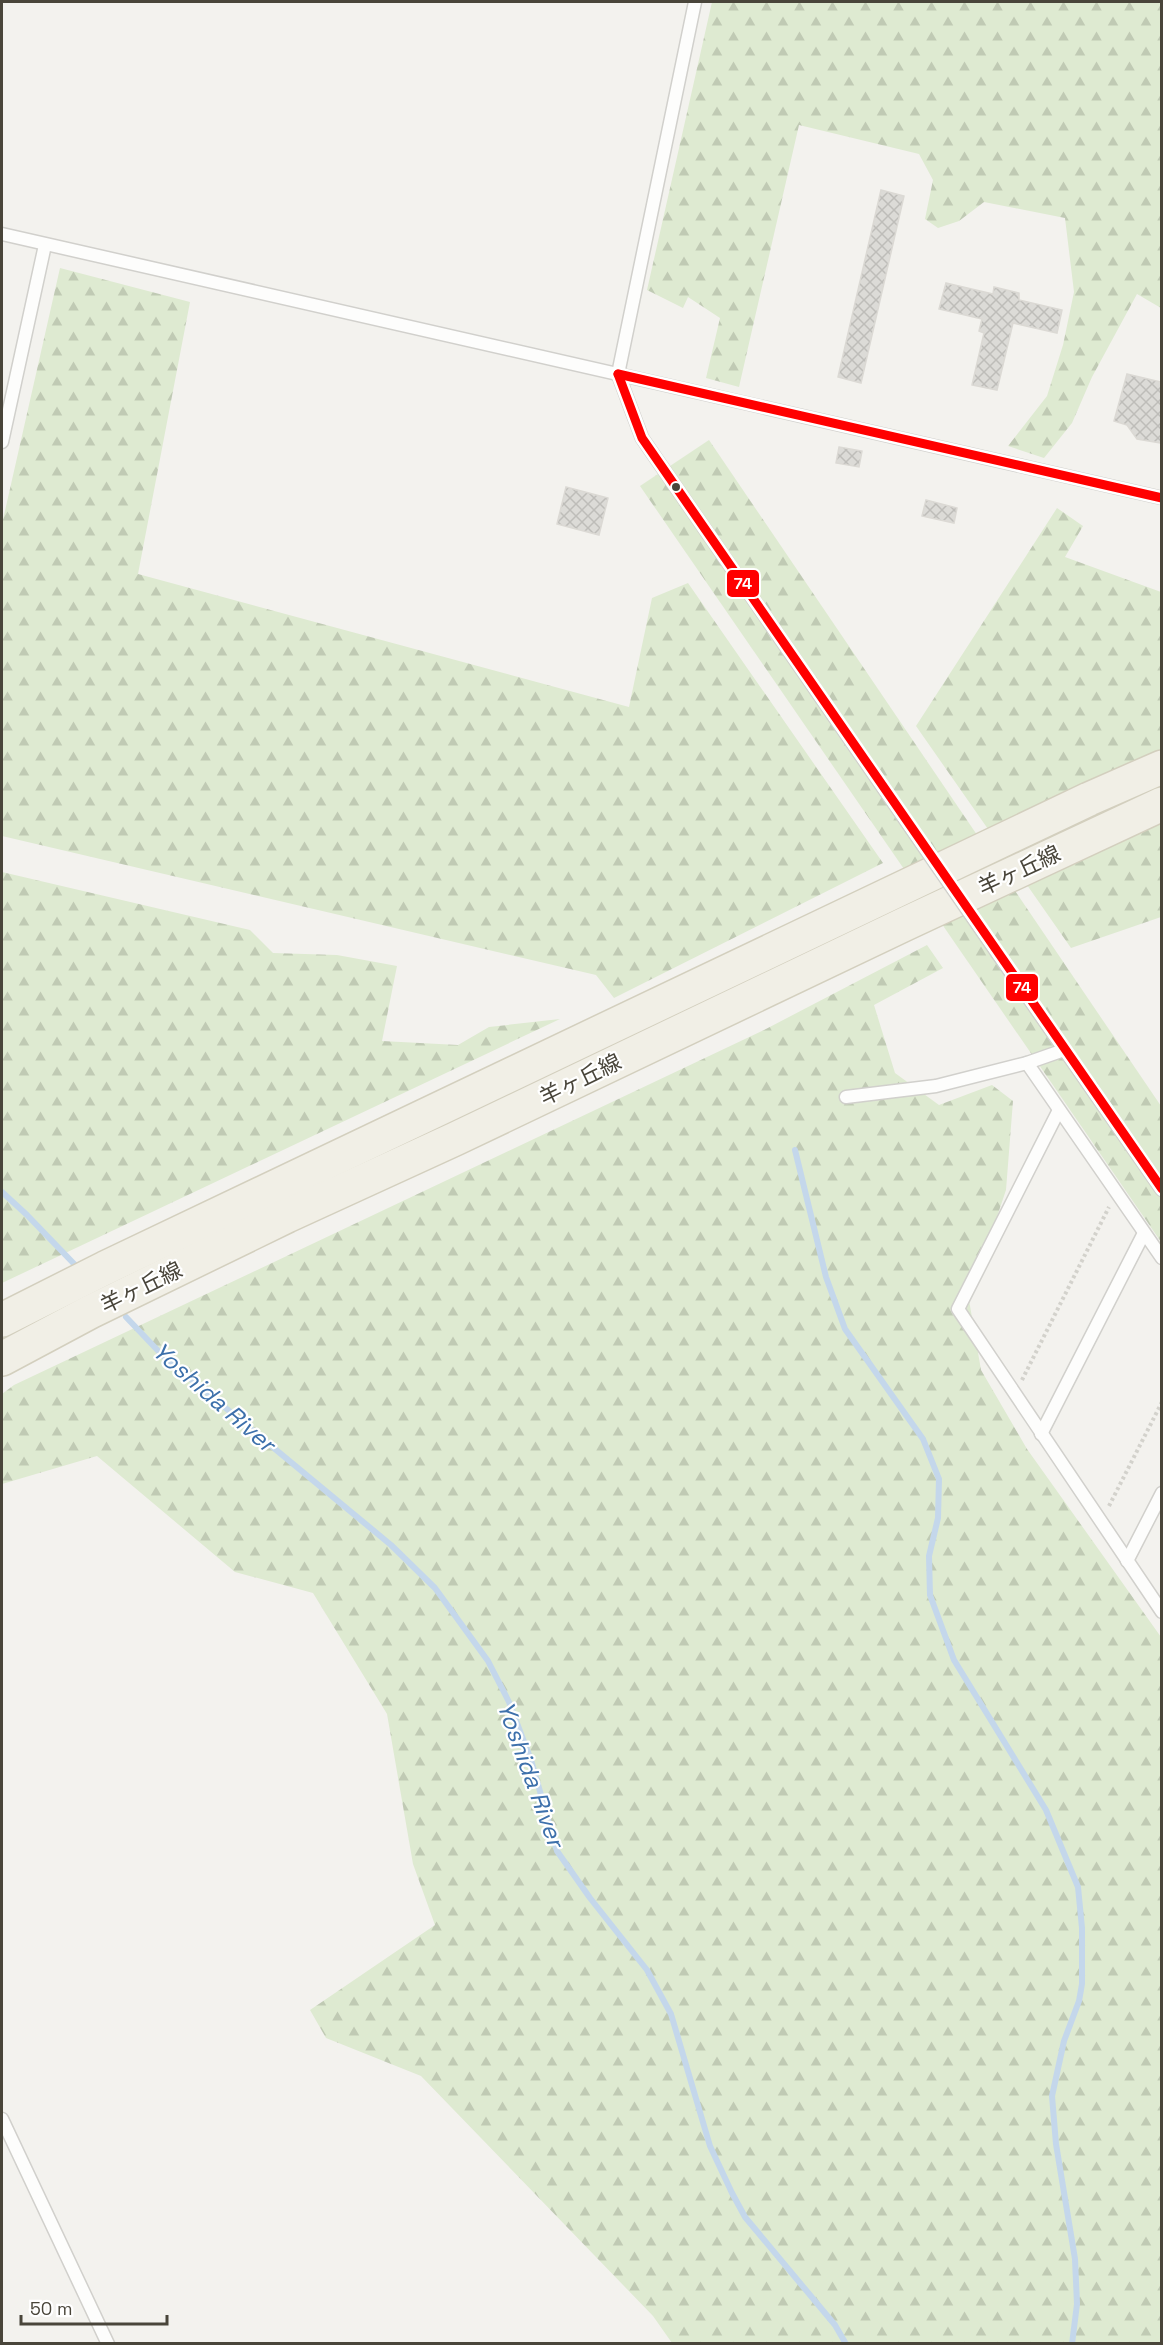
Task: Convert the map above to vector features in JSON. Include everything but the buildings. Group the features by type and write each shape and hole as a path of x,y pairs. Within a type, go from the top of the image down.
{"main road":[{"name":"羊ヶ丘線","path":"2,1320 105,1268 1089,799 1161,767"},
{"name":"羊ヶ丘線","path":"2,1359 90,1312 287,1216 455,1139 1161,804"}],"lane":[{"path":"695,2 618,374 642,438 1161,1190"},
{"path":"2,234 1161,498"},
{"path":"2,442 45,245"},
{"path":"846,1097 936,1086 1027,1064 1064,1050"},
{"path":"1027,1064 1161,1258"},
{"path":"1059,1110 958,1309 1161,1612"},
{"path":"1041,1434 1144,1233"},
{"path":"1127,1561 1161,1493"},
{"path":"2,2119 108,2343"}],"path":[{"path":"1015,1395 1116,1193"},
{"path":"1101,1523 1161,1402"}],"green space":[{"path":"712,2 1161,2 1161,308 1137,294 1092,377 1072,423 1044,458 1008,446 1047,396 1063,345 1074,292 1065,218 984,202 959,221 938,228 925,219 933,180 919,154 799,125 739,387 706,378 720,318 688,297 683,308 647,290"},
{"path":"60,268 190,302 138,574 629,707 652,598 688,583 883,863 614,998 596,975 2,836 2,524"},
{"path":"709,440 1161,1106 1161,1242 640,486"},
{"path":"1057,508 1083,526 1065,557 1161,592 1161,917 1071,948 916,726"},
{"path":"2,872 250,930 273,953 337,955 397,966 382,1041 458,1045 489,1027 560,1019 2,1283"},
{"path":"927,945 943,968 874,1005 895,1073 939,1105 992,1085 1013,1101 1006,1190 969,1300 981,1370 1027,1449 1161,1637 1161,2343 672,2343 653,2316 421,2076 326,2038 310,2010 435,1925 413,1864 387,1714 313,1593 235,1572 97,1456 2,1484 2,1394 14,1385 764,1030"}],"waterway":[{"path":"795,1150 826,1277 845,1329 923,1439 939,1479 938,1518 929,1556 930,1595 954,1660 1046,1810 1078,1887 1082,1928 1082,1984 1079,2001 1064,2041 1052,2096 1056,2144 1075,2259 1077,2304 1072,2344"},
{"name":"Yoshida River","path":"2,1192 80,1270"},
{"name":"Yoshida River","path":"126,1317 164,1357 391,1545 435,1588 488,1661 509,1702 531,1760 557,1851 590,1898 647,1970 671,2014 710,2146 732,2193 745,2217 835,2325 846,2344"}],"transit line":[{"name":"74","path":"618,374 642,438 1162,1189"},
{"name":"74","path":"618,374 1162,498"}]}
